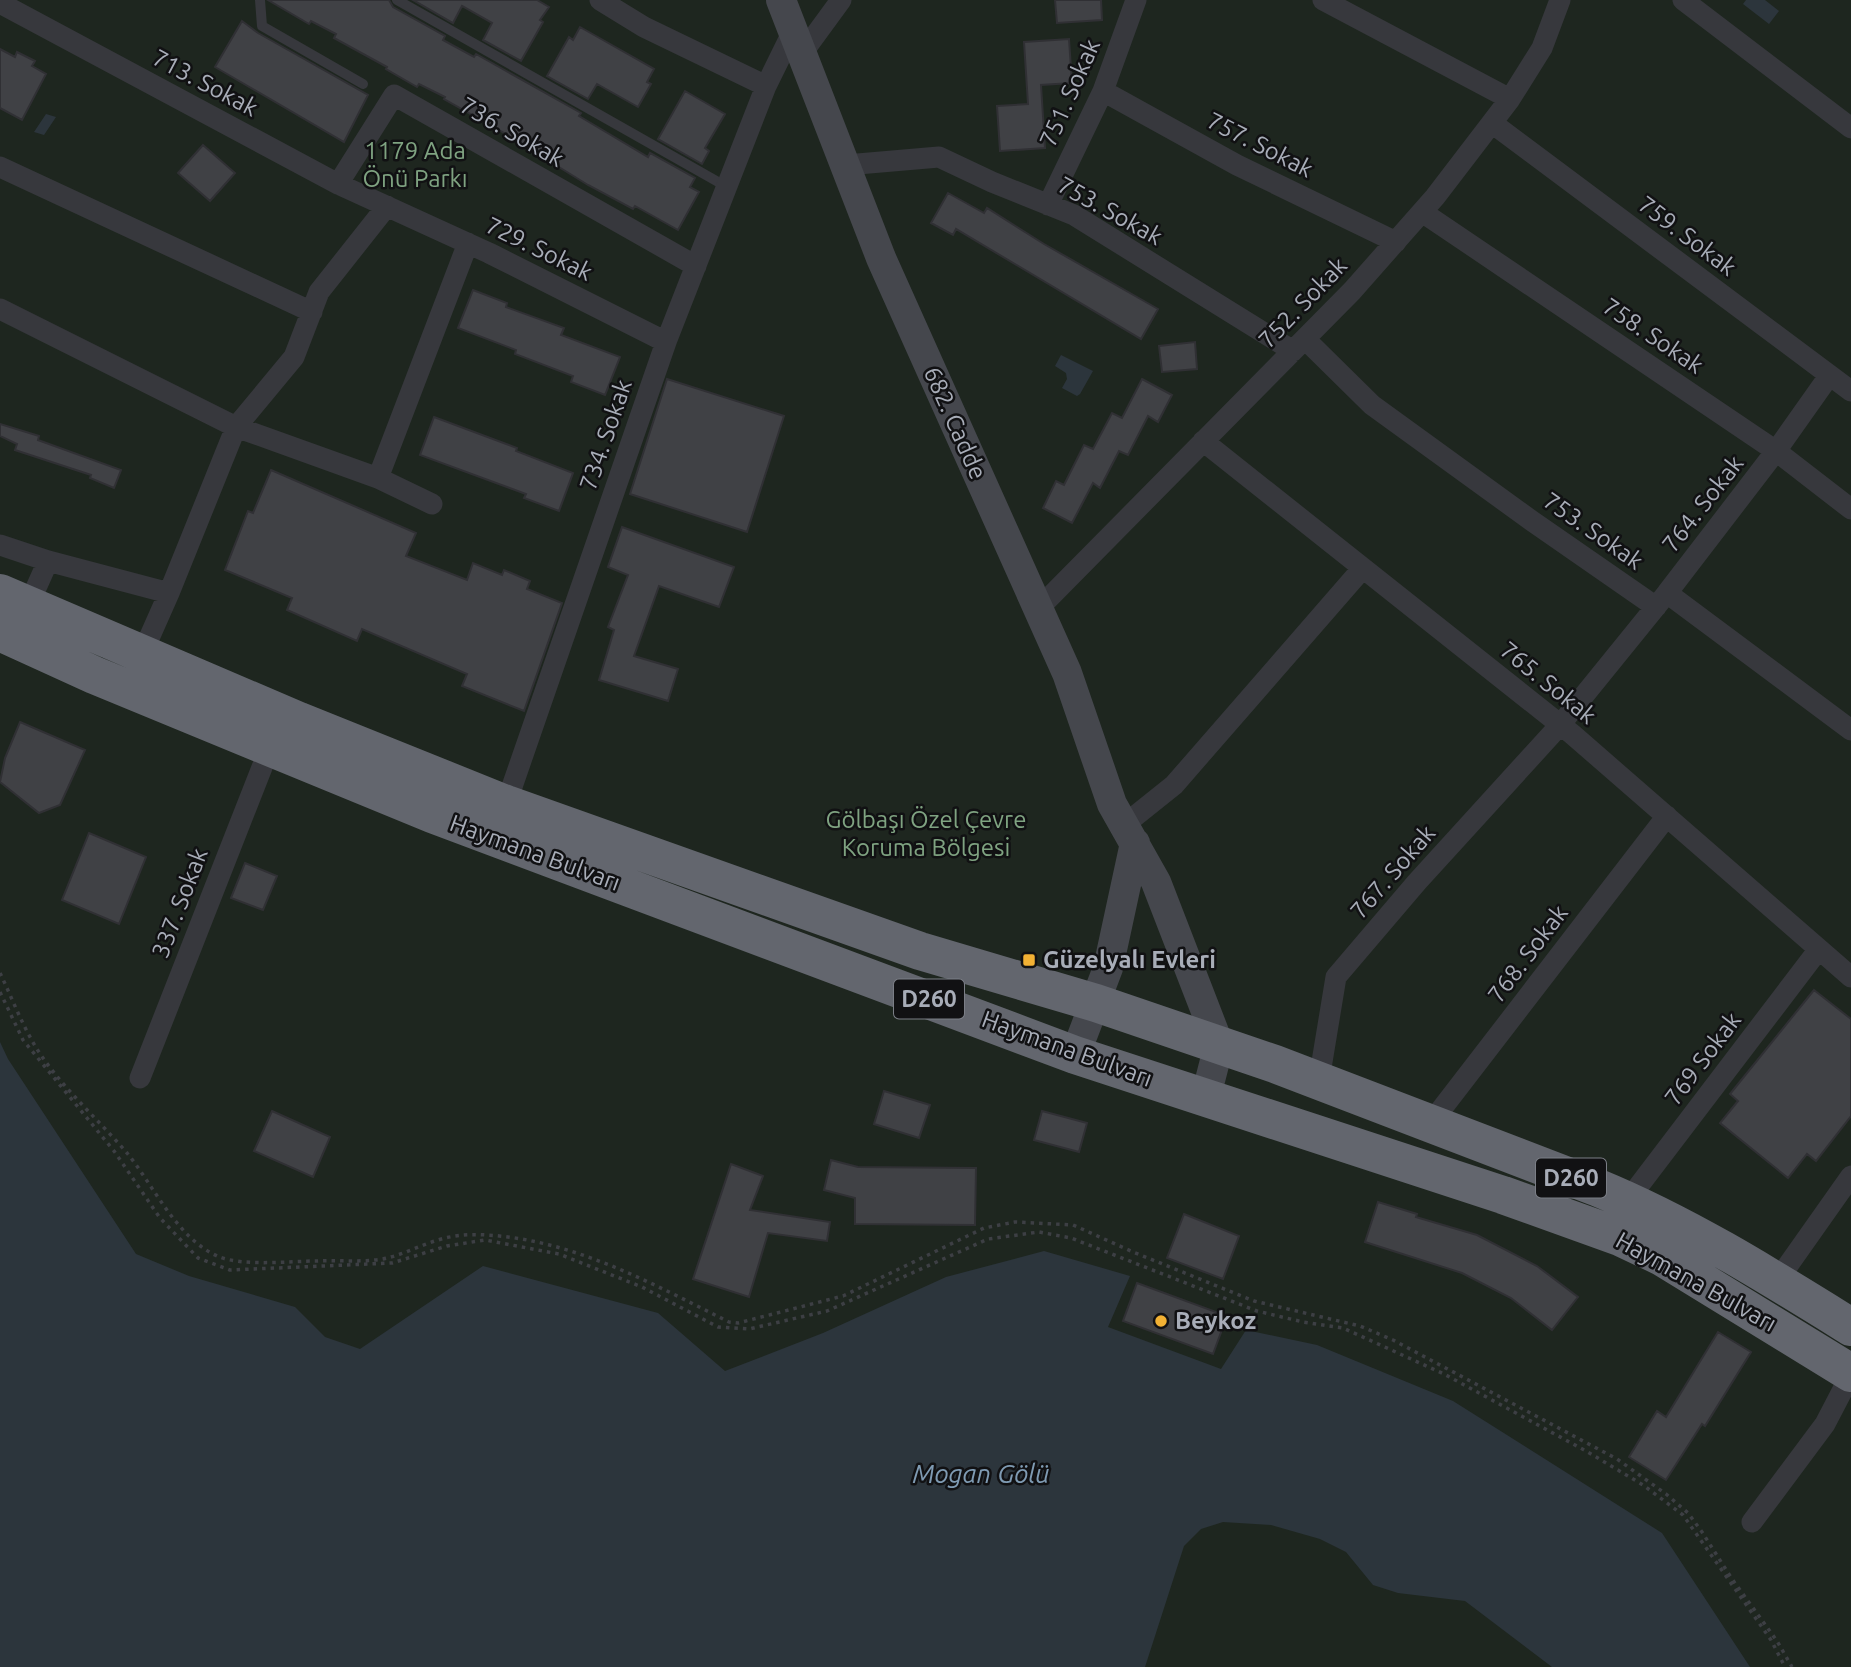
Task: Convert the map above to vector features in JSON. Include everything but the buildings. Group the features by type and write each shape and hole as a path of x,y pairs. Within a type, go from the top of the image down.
{"highway":[{"name":"Haymana Bulvarı","path":"14,599 506,804 920,951 1096,1003 1319,1080 1628,1200 1777,1281 1851,1327"},
{"name":"Haymana Bulvarı","path":"0,632 94,675 432,814 1075,1055 1206,1096 1620,1237 1673,1264 1851,1374"}],"main road":[{"name":"682. Cadde","path":"781,0 881,258 1067,673 1112,804 1156,882 1219,1045"},
{"path":"1075,1055 1096,1003 1119,924 1130,834"},
{"path":"1206,1096 1219,1045"}],"street":[{"path":"600,0 645,27 766,86"},
{"name":"734. Sokak","path":"506,804 666,342 766,86 799,41 841,0"},
{"name":"751. Sokak","path":"1048,205 1103,91 1136,0"},
{"path":"1323,0 1510,99"},
{"name":"752. Sokak","path":"1038,608 1352,291 1422,212 1510,99 1542,48 1560,0"},
{"path":"1683,0 1851,128"},
{"name":"713. Sokak","path":"2,10 338,184 387,206"},
{"name":"757. Sokak","path":"1103,91 1237,164 1396,242"},
{"name":"736. Sokak","path":"338,184 394,95 696,266"},
{"name":"759. Sokak","path":"1492,123 1851,391"},
{"name":"753. Sokak","path":"846,165 939,157 1074,215 1299,345 1372,405 1532,521 1661,600 1851,730"},
{"path":"0,167 312,313"},
{"path":"142,654 236,427 294,357 320,292 387,206"},
{"name":"729. Sokak","path":"387,206 468,243 666,342"},
{"name":"758. Sokak","path":"1422,212 1776,452 1851,509"},
{"path":"377,478 468,243"},
{"path":"0,309 236,427 377,478 432,504"},
{"name":"764. Sokak","path":"1560,725 1776,452 1829,376"},
{"name":"765. Sokak","path":"1203,441 1560,725 1851,977"},
{"path":"0,545 48,561 169,593"},
{"path":"14,599 48,561"},
{"path":"1130,834 1362,569"},
{"name":"767. Sokak","path":"1319,1080 1336,977 1417,882 1560,725"},
{"name":"337. Sokak","path":"140,1078 270,747"},
{"name":"768. Sokak","path":"1430,1124 1667,817"},
{"name":"769 Sokak","path":"1628,1200 1819,949"},
{"path":"1777,1281 1851,1175"},
{"path":"1752,1522 1825,1424 1851,1374"}],"lane":[{"path":"260,0 262,26 363,84"},
{"path":"397,0 727,187"}],"path":[{"path":"0,973 37,1049 56,1074 128,1155 181,1226 202,1247 219,1257 249,1261 376,1260 397,1256 433,1241 458,1235 488,1235 548,1244 580,1254 655,1285 729,1322 738,1323 842,1296 984,1228 1015,1222 1073,1225 1254,1301 1360,1326 1393,1339 1617,1459 1688,1513 1757,1611 1792,1667"},
{"path":"0,992 23,1040 114,1151 160,1218 198,1258 230,1270 392,1264 447,1246 485,1240 559,1254 642,1287 718,1327 749,1329 827,1311 988,1240 1039,1231 1071,1238 1258,1311 1343,1328 1444,1374 1643,1485 1683,1515 1771,1640 1784,1667"}],"green space":[{"name":"Gölbaşı Özel Çevre Koruma Bölgesi","path":"0,0 1851,0 1851,1667 0,1667"}],"water":[{"path":"1746,0 1765,0 1779,11 1769,24 1743,4"},
{"path":"46,114 56,117 44,135 34,132"},
{"path":"1061,355 1093,371 1077,396 1062,388 1067,379 1066,373 1055,366"},
{"name":"Mogan Gölü","path":"0,1042 8,1059 136,1254 189,1276 295,1307 325,1337 360,1349 483,1266 658,1313 725,1371 823,1333 946,1277 1044,1251 1130,1276 1108,1327 1221,1369 1246,1330 1317,1345 1453,1401 1662,1533 1750,1667 1552,1667 1465,1601 1398,1593 1373,1585 1346,1552 1320,1539 1271,1525 1223,1522 1201,1529 1184,1546 1145,1667 0,1667"}],"place":[{"name":"Güzelyalı Evleri","path":"1029,960"},
{"name":"Beykoz","path":"1161,1321"}],"park label":[{"name":"1179 Ada Önü Parkı","path":"415,165"}]}
